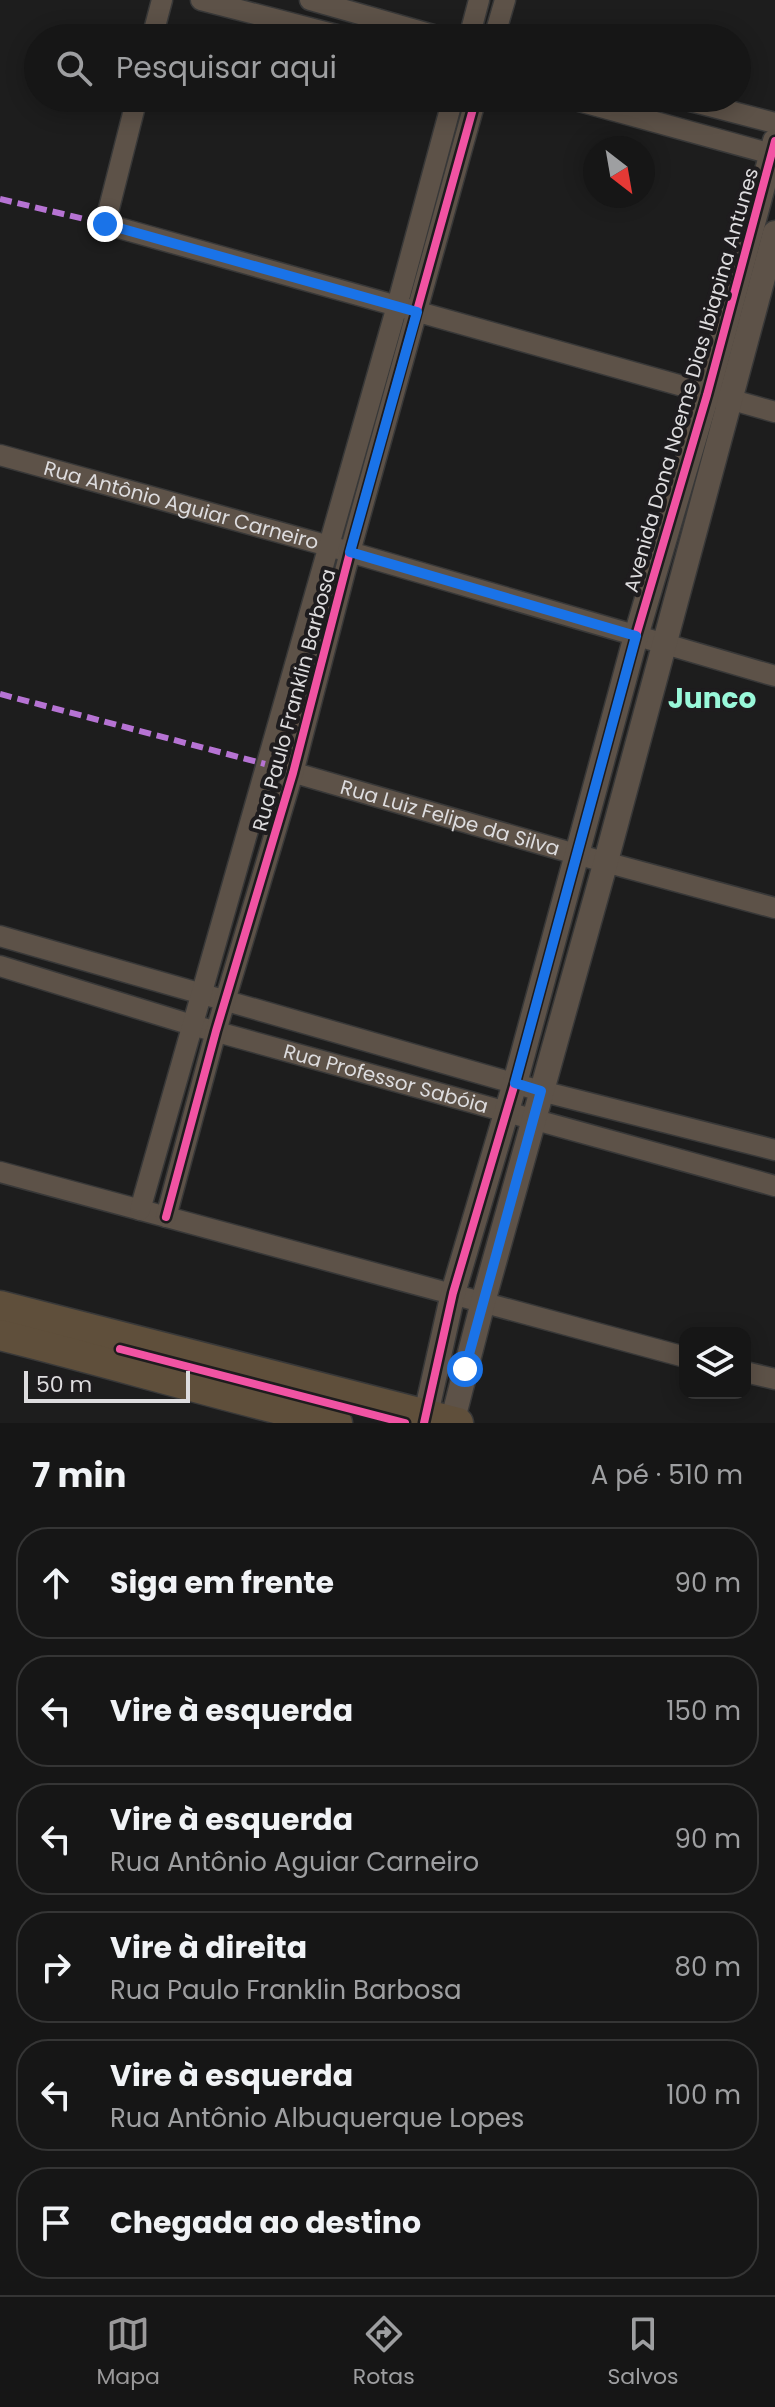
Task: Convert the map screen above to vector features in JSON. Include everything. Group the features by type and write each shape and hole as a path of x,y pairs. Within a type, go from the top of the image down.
{"main road":[{"path":"0,1306 442,1421"},
{"path":"0,1335 129,1367 249,1413 337,1423"}],"street":[{"path":"156,24 162,0"},
{"path":"201,0 295,24"},
{"path":"304,24 311,0 395,24"},
{"path":"473,24 479,0"},
{"path":"498,24 505,0"},
{"path":"133,112 105,224 775,412"},
{"name":"Rua Paulo Franklin Barbosa","path":"166,1217 225,999 293,773 350,552 450,112"},
{"name":"Rua Paulo Franklin Barbosa","path":"140,1210 329,546 471,112"},
{"path":"631,112 672,126 774,150"},
{"path":"672,126 676,112"},
{"path":"733,112 775,123"},
{"name":"Avenida Dona Noeme Dias Ibiapina Antunes","path":"442,1421 483,1302 664,645 774,150"},
{"name":"Avenida Dona Noeme Dias Ibiapina Antunes","path":"442,1421 453,1293 579,855 636,636 775,233"},
{"name":"Rua Antônio Aguiar Carneiro","path":"0,455 329,546 775,676"},
{"path":"287,690 312,696"},
{"name":"Rua Luiz Felipe da Silva","path":"265,764 775,908"},
{"name":"Rua Professor Sabóia","path":"0,936 541,1091 775,1150"},
{"name":"Rua Professor Sabóia","path":"0,966 192,1025 775,1186"},
{"path":"687,1161 697,1129"},
{"path":"0,1172 679,1355"},
{"path":"751,1373 775,1379"},
{"path":"249,1413 259,1374"}],"marked path":[{"path":"0,199 105,224"},
{"path":"0,694 265,764"}],"cycle path":[{"path":"166,1217 216,1031 293,773 350,552 472,112"},
{"path":"424,1423 453,1293 515,1083 775,141"},
{"path":"120,1349 405,1423"}],"district":[{"name":"Junco","path":"712,698"}],"route":[{"path":"105,224 417,312 350,552 636,636 515,1083 541,1091 465,1369"}]}
